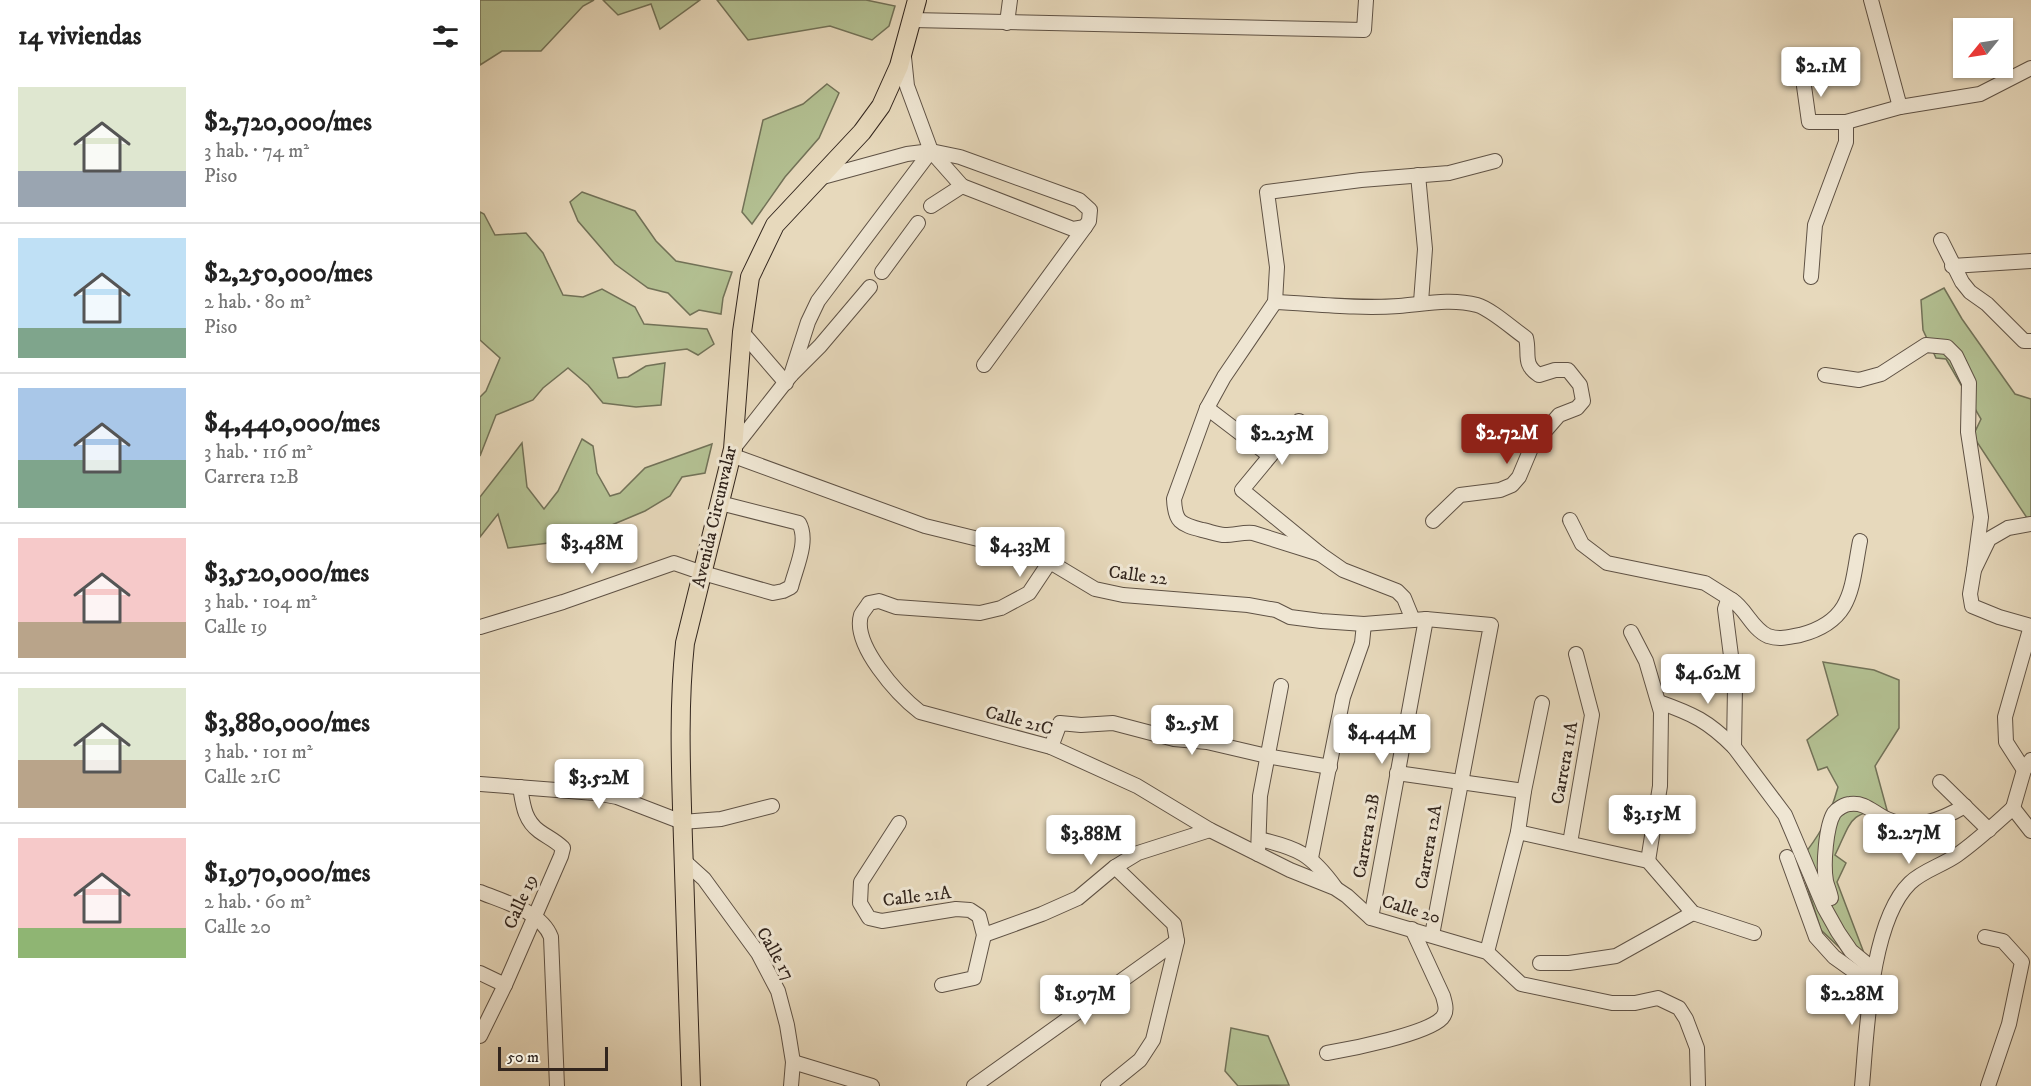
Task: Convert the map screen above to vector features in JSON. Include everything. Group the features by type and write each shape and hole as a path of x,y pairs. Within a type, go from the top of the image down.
{"main road":[{"name":"Avenida Circunvalar","path":"691,1086 682,822 682,666 685,643 732,452 742,332 750,277 775,225 861,132 881,106 899,66 917,0"}],"street":[{"path":"1007,23 1010,0"},
{"path":"1871,0 1900,107"},
{"path":"912,20 1364,30 1368,1"},
{"path":"903,51 907,86 931,151 962,186 1073,229 1085,227"},
{"path":"1803,79 1809,122 1846,122 1900,107 1980,94 2031,68"},
{"path":"1811,277 1815,225 1846,142 1846,122"},
{"path":"788,379 818,301 931,151"},
{"path":"819,178 907,154 931,151 960,157 1079,200 1090,210 1089,221 1085,227 984,365"},
{"path":"1320,554 1253,533 1224,535 1184,525 1177,518 1174,499 1207,408 1224,377 1275,302 1277,267 1267,192 1449,172 1495,161"},
{"path":"1418,175 1425,249 1421,302"},
{"path":"931,206 962,186"},
{"path":"882,272 918,223"},
{"path":"1941,240 1952,266 1970,292 1987,304 2024,341 2031,341"},
{"path":"1952,266 2031,261"},
{"path":"732,452 788,379 820,346 870,287"},
{"path":"1275,302 1357,307 1400,306 1421,302 1478,305 1526,338 1528,364 1531,370 1539,375 1555,370 1568,370 1580,386 1583,401 1577,408 1559,415 1532,446 1519,477 1512,485 1500,490 1460,495 1433,521"},
{"path":"742,332 788,379"},
{"path":"1825,375 1859,380 1881,374 1926,345 1947,347 1956,356 1969,384 1968,432 1981,518 1970,594 1972,606 2031,626 2005,717 2006,742 2028,765 2013,808 1956,855 1910,883 1896,903 1878,946 1862,1086"},
{"path":"1207,408 1270,456"},
{"path":"1299,421 1242,490 1343,570 1397,591 1420,620"},
{"name":"Calle 22","path":"732,452 925,526 1035,553 1051,560 1095,588 1123,595 1248,605 1276,610 1290,617 1364,624 1420,620 1491,625"},
{"path":"480,627 562,602 674,562 702,573 773,593 791,587 804,540 804,531 799,523 720,502"},
{"path":"1570,520 1582,544 1607,562 1705,583 1738,604 1766,635 1782,639 1809,632 1841,613 1848,600 1860,541"},
{"path":"1974,570 1989,539 2008,528 2031,524"},
{"name":"Calle 21C","path":"1051,560 1029,593 1001,608 980,613 896,607 879,601 869,603 861,615 861,632 882,675 920,712 1051,747 1137,786 1210,830 1258,855"},
{"path":"1732,600 1727,603 1725,609 1736,687 1734,747"},
{"name":"Carrera 12B","path":"1371,918 1397,773 1420,620"},
{"path":"1311,858 1343,697 1362,643 1364,624"},
{"name":"Carrera 12A","path":"1432,935 1491,625"},
{"path":"1631,632 1646,661 1661,712 1660,786 1648,861"},
{"name":"Carrera 11A","path":"1569,843 1592,715 1576,654"},
{"path":"1258,855 1258,811 1281,686"},
{"path":"1659,702 1687,712 1714,726 1734,747 1785,814 1824,907 1838,933 1873,977"},
{"path":"1487,952 1518,832 1542,703"},
{"path":"1051,747 1060,723 1082,725 1113,723 1174,739 1207,741 1267,756 1330,767"},
{"path":"1397,773 1524,791"},
{"path":"1940,782 1989,830"},
{"path":"480,783 617,797 682,822 721,819 772,806"},
{"name":"Calle 19","path":"480,1036 505,985 563,848 555,839 539,830 526,818 520,787"},
{"path":"1832,898 1826,881 1825,868 1828,831 1834,812 1847,804 1863,804 1888,819 1917,825 1944,819 1965,806"},
{"path":"2013,808 2031,830"},
{"name":"Calle 21A","path":"899,823 861,882 860,903 869,918 882,921 956,909 970,910 979,916 984,935"},
{"path":"942,985 974,978 984,935 1078,898 1115,867 1138,853 1210,830"},
{"path":"1518,832 1648,861 1692,913 1754,933"},
{"path":"1259,839 1294,848 1311,858 1335,888"},
{"name":"Calle 20","path":"1258,855 1335,888 1371,918 1487,952 1521,984 1612,1003 1635,1003 1658,999 1679,1008 1686,1019 1697,1048 1698,1086"},
{"path":"1787,857 1816,937 1834,957 1873,977"},
{"name":"Calle 17","path":"683,860 704,879 758,953 778,991 793,1062 791,1086"},
{"path":"1113,1084 1140,1060 1153,1040 1164,1003 1177,941 1173,924 1115,867"},
{"path":"480,891 535,916 547,927 551,937 557,1086"},
{"path":"1540,963 1569,963 1616,956 1692,913"},
{"path":"1327,1053 1412,1033 1433,1025 1443,1017 1446,1007 1443,996 1412,929"},
{"path":"1985,937 2003,941 2022,963 2008,1024 1988,1086"},
{"path":"974,1086 1177,941"},
{"path":"480,973 505,985"},
{"path":"793,1062 872,1086"}],"green space":[{"path":"480,0 594,0 583,6 541,51 502,51 480,65"},
{"path":"603,0 700,0 660,29 651,4 618,15"},
{"path":"717,0 866,0 895,6 889,26 872,40 830,26 748,40"},
{"path":"827,84 839,93 819,138 785,177 752,224 742,212 763,120 803,104"},
{"path":"582,192 635,211 656,241 676,261 732,272 723,298 721,314 699,310 690,315 668,293 648,288 615,264 578,221 570,202"},
{"path":"480,212 484,214 495,235 526,233 543,253 563,295 583,297 602,289 635,307 644,324 707,329 714,344 698,355 687,349 613,358 618,378 628,377 646,366 665,363 661,405 636,407 603,403 588,385 568,368 543,388 533,400 496,415 480,456 480,397 486,391 500,358 480,340"},
{"path":"1944,288 1962,319 2015,394 2031,399 2031,517 2027,518 1973,436 1981,419 1946,359 1936,358 1923,330 1921,300"},
{"path":"582,439 593,446 597,473 610,496 620,493 645,468 712,444 705,473 682,477 670,496 645,511 607,527 557,542 508,548 498,514 480,537 480,497 522,443 527,487 544,509 558,491"},
{"path":"1823,662 1874,670 1899,680 1899,728 1875,766 1887,810 1865,813 1852,821 1835,855 1846,863 1837,882 1864,953 1862,969 1850,962 1840,948 1821,930 1799,861 1823,826 1838,787 1827,767 1818,770 1807,740 1838,715"},
{"path":"1231,1028 1268,1036 1289,1085 1238,1086 1225,1071"}]}
